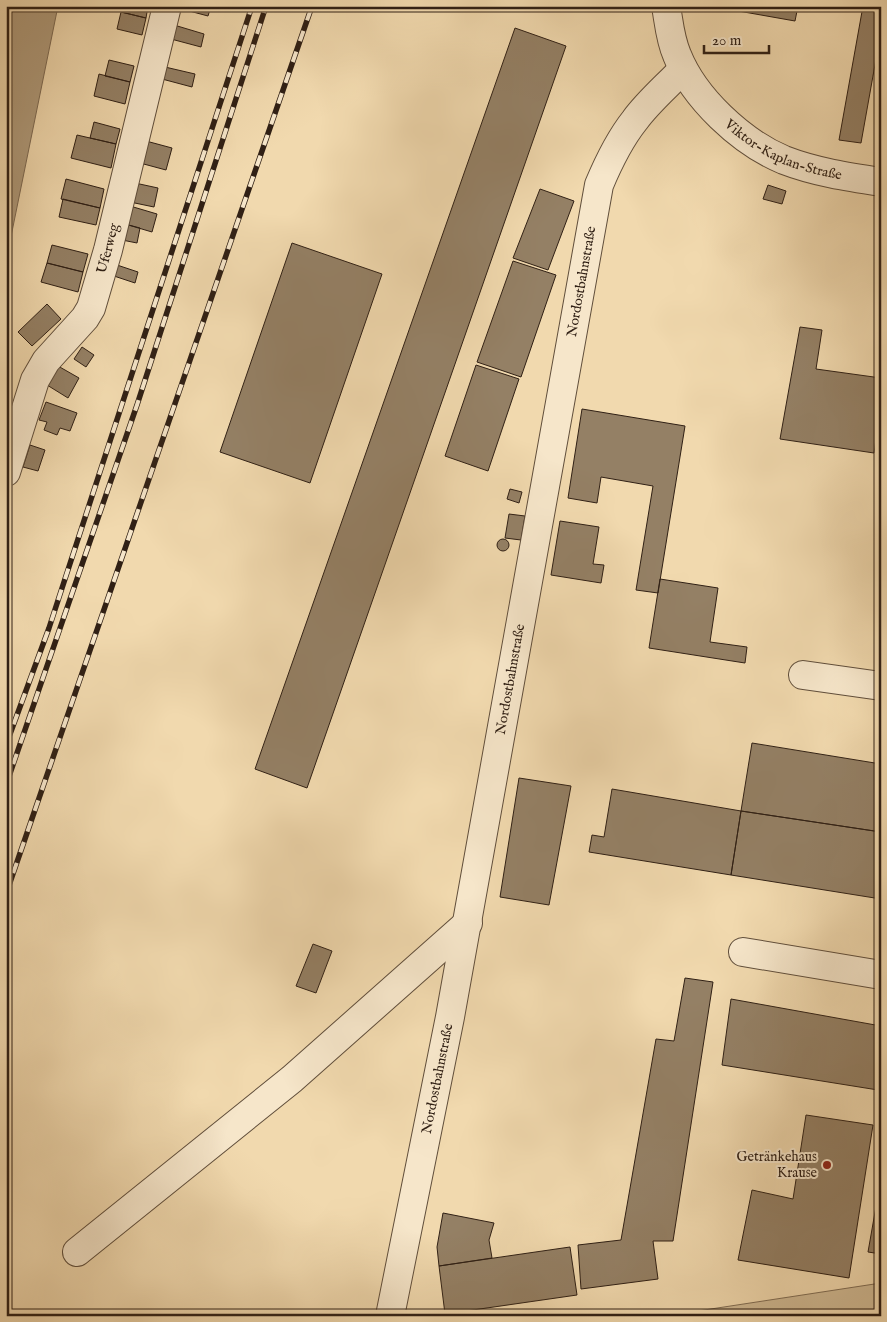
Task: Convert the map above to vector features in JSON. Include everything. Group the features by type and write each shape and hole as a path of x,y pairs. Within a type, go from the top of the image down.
{"street":[{"name":"Uferweg","path":"6,472 35,380 40,370 85,318 91,308 108,250 167,6"},
{"path":"666,6 670,34 683,69"},
{"name":"Viktor-Kaplan-Straße","path":"683,69 698,92 718,114 758,147 775,156 811,169 881,182"},
{"name":"Nordostbahnstraße","path":"390,1316 468,923 600,185 608,162 636,118 683,69"},
{"path":"804,675 881,686"},
{"path":"77,1252 292,1079 468,923"},
{"path":"743,952 881,975"}],"shaded area":[{"path":"6,6 58,6 6,261"},
{"path":"881,1283 881,1314 874,1316 665,1316"}],"building":[{"path":"123,6 148,6 146,18 121,12"},
{"path":"179,6 211,6 208,16 178,8"},
{"path":"710,6 798,6 795,21"},
{"path":"863,6 881,6 881,31 861,143 839,140"},
{"path":"121,12 146,18 142,35 117,29"},
{"path":"174,25 204,34 201,47 171,39"},
{"path":"515,28 566,46 307,788 255,769"},
{"path":"109,60 134,66 130,82 105,76"},
{"path":"165,67 195,74 192,87 162,79"},
{"path":"99,74 130,82 125,104 94,96"},
{"path":"94,122 120,129 116,144 90,138"},
{"path":"77,135 116,144 111,168 71,158"},
{"path":"146,141 172,148 166,170 140,163"},
{"path":"66,179 104,189 100,208 61,199"},
{"path":"135,183 158,188 154,207 130,202"},
{"path":"768,185 786,191 782,204 763,199"},
{"path":"540,189 574,201 548,270 513,258"},
{"path":"63,199 100,208 96,225 59,217"},
{"path":"130,206 157,214 152,232 125,224"},
{"path":"125,224 140,228 137,243 122,240"},
{"path":"292,243 382,274 310,483 220,452"},
{"path":"52,245 88,254 83,272 47,263"},
{"path":"513,261 556,275 521,377 477,362"},
{"path":"47,263 83,272 78,292 41,282"},
{"path":"117,265 138,272 135,283 114,276"},
{"path":"47,304 61,319 32,346 18,332"},
{"path":"800,327 822,330 816,369 881,378 881,405 874,453 780,439"},
{"path":"82,347 94,355 86,367 74,359"},
{"path":"476,365 519,379 488,471 445,456"},
{"path":"58,366 79,378 68,398 47,385"},
{"path":"46,402 77,413 70,431 60,428 57,435 44,430 47,422 39,420"},
{"path":"582,409 685,426 658,593 636,590 653,486 601,477 597,503 568,498"},
{"path":"30,445 45,450 38,471 23,467"},
{"path":"510,489 522,492 519,503 507,499"},
{"path":"509,514 525,516 521,540 505,538"},
{"path":"560,521 599,527 593,564 604,565 601,583 551,575"},
{"path":"505,539 508,540 508,550 501,551 498,550 497,543 498,540"},
{"path":"660,579 718,588 710,642 747,647 745,663 649,648"},
{"path":"752,743 881,764 881,832 741,811"},
{"path":"519,778 571,786 549,905 500,897"},
{"path":"612,789 741,811 731,875 589,852 592,835 604,837"},
{"path":"741,811 881,832 881,899 731,875"},
{"path":"313,944 332,951 316,993 296,986"},
{"path":"685,978 713,982 673,1241 653,1241 658,1279 581,1289 578,1245 621,1240 656,1039 674,1041"},
{"path":"731,999 881,1026 881,1073 878,1090 722,1065"},
{"path":"806,1115 873,1125 849,1278 738,1260 752,1190 793,1199"},
{"path":"881,1178 881,1254 868,1252"},
{"path":"443,1213 494,1223 489,1240 492,1258 439,1266 437,1247"},
{"path":"570,1247 577,1295 445,1314 439,1266"}],"railway":[{"path":"6,745 49,628 252,6"},
{"path":"6,785 137,405 266,6"},
{"path":"6,894 312,6"}],"place":[{"name":"Getränkehaus Krause","path":"827,1165"}]}
